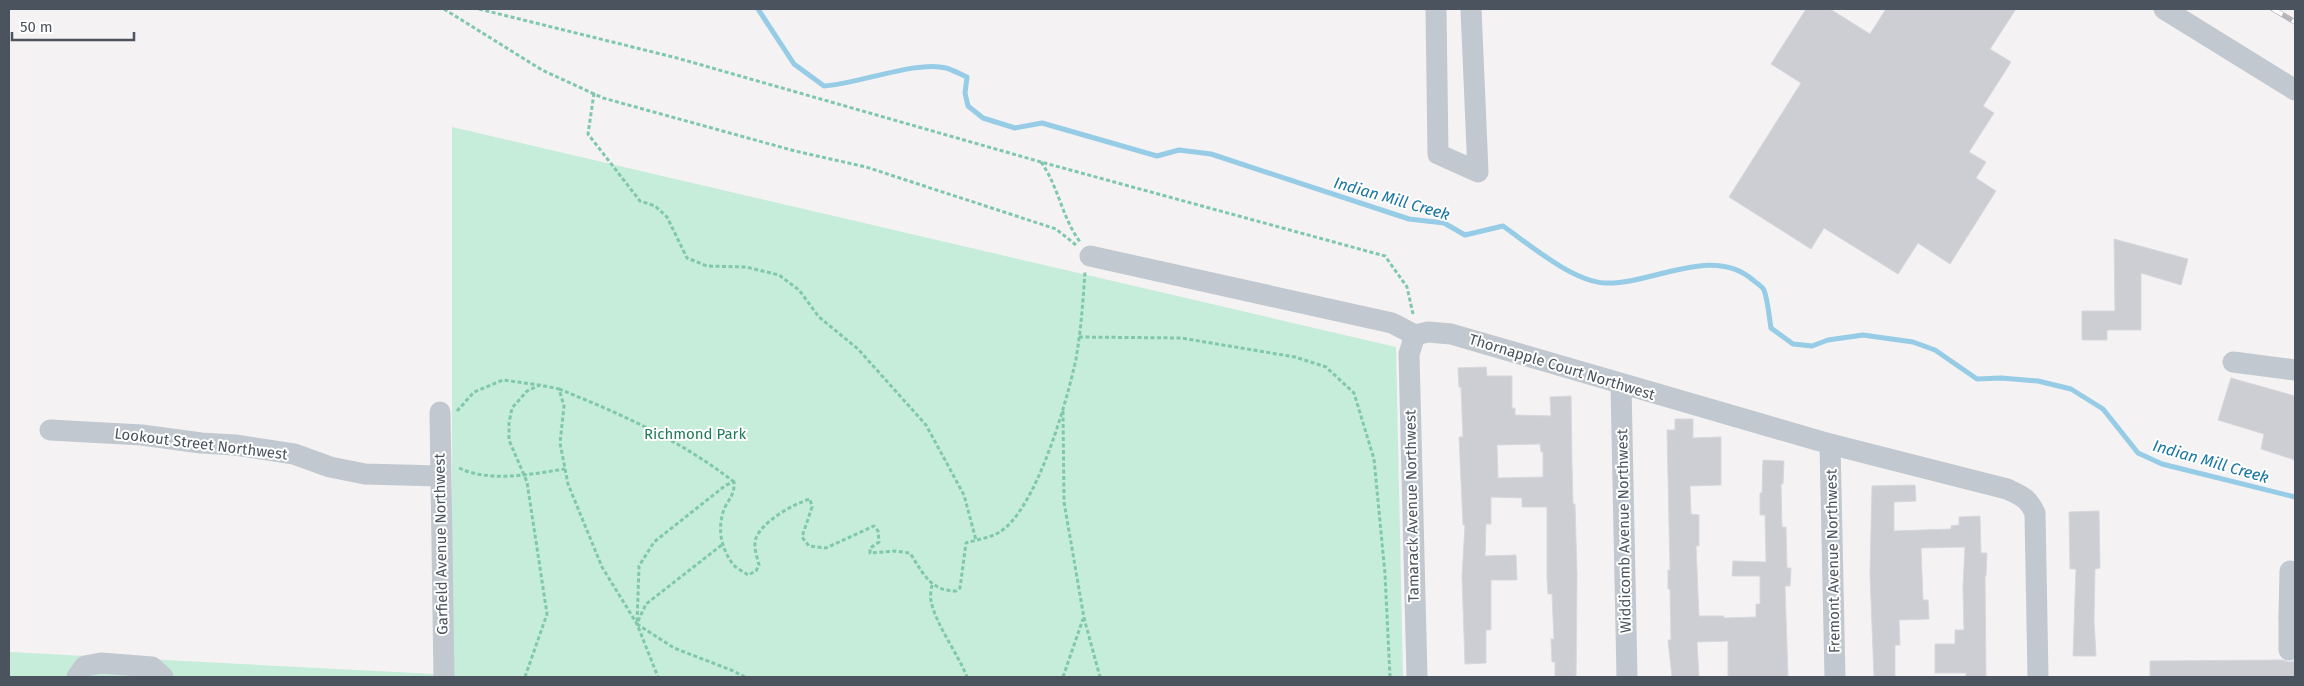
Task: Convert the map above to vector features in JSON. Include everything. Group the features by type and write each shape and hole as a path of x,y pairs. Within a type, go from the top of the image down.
{"street":[{"path":"1436,9 1438,154 1478,172 1471,9"},
{"path":"2164,9 2295,90"},
{"path":"1088,254 1392,323 1415,335"},
{"name":"Thornapple Court Northwest","path":"1415,335 1428,332 1452,334 1621,385 1830,444 2007,490 2030,501 2035,513 2038,677"},
{"name":"Tamarack Avenue Northwest","path":"1415,335 1409,354 1417,677"},
{"path":"2233,362 2295,370"},
{"name":"Widdicomb Avenue Northwest","path":"1621,385 1627,677"},
{"name":"Garfield Avenue Northwest","path":"440,420 444,677"},
{"name":"Lookout Street Northwest","path":"50,430 142,435 202,443 235,445 294,454 330,467 365,474 440,468"},
{"name":"Fremont Avenue Northwest","path":"1830,444 1835,677"},
{"path":"2289,650 2292,617 2290,571 2295,572"},
{"path":"77,677 86,666 101,663 152,667 162,677"}],"path":[{"path":"444,9 542,70 594,94 795,151 866,167 1056,230 1088,254"},
{"path":"479,9 677,58 1041,162 1385,256 1407,287 1413,307 1415,335"},
{"path":"594,94 588,134 640,201 655,206 667,217 687,258 707,266 746,267 779,275 799,290 819,317 858,349 926,425 964,495 976,540"},
{"path":"440,420 474,392 502,380 558,389 614,411 711,464 734,482 735,490 725,507 719,528 723,544 732,564 748,575 756,571 759,565 755,551 755,539 762,528 794,504 810,499 812,507 802,537 809,546 826,548 874,526 878,531 879,542 870,548 870,553 895,551 910,554 932,585 944,591 956,591 960,588 966,543 999,532 1019,513 1037,480 1063,408 1079,337 1088,254 1076,238 1065,217 1053,181 1041,162"},
{"path":"1079,337 1181,338 1295,357 1326,367 1354,393 1374,460 1385,574 1390,677"},
{"path":"525,677 547,614 527,482 509,440 512,408 527,390 540,385"},
{"path":"558,389 564,406 560,443 568,484 602,567 637,624 658,677"},
{"path":"1063,408 1064,502 1084,618 1100,677"},
{"path":"440,468 471,474 524,474 565,469"},
{"path":"637,624 639,566 654,542 726,485 734,482"},
{"path":"637,624 646,604 723,544"},
{"path":"932,585 931,600 937,617 959,657 967,677"},
{"path":"1063,677 1084,618"},
{"path":"637,624 674,648 745,677"}],"green space":[{"name":"Richmond Park","path":"452,127 1396,347 1403,677 452,677"},
{"path":"9,652 435,674 435,677 9,677"}],"building":[{"path":"1806,9 1830,9 1870,34 1886,9 2016,9 1990,49 2011,62 1983,106 1994,113 1969,152 1986,162 1976,178 1996,191 1950,264 1918,243 1898,274 1824,228 1811,249 1729,197 1801,83 1771,64"},
{"path":"2114,239 2188,259 2181,285 2141,273 2141,330 2107,330 2107,340 2082,340 2082,311 2115,311"},
{"path":"1486,367 1487,376 1512,376 1512,408 1515,408 1515,415 1551,416 1550,397 1571,396 1573,504 1575,504 1577,574 1576,677 1555,677 1555,662 1552,662 1551,639 1554,639 1552,594 1548,594 1547,578 1547,507 1522,507 1522,498 1491,497 1491,524 1486,524 1485,556 1516,555 1517,580 1491,580 1491,630 1486,630 1486,663 1465,664 1462,577 1465,525 1463,525 1459,437 1463,437 1461,387 1459,387 1458,368","holes":["1540,444 1541,452 1543,452 1543,477 1498,478 1497,445"]},
{"path":"2231,378 2295,396 2295,460 2261,449 2264,434 2218,420"},
{"path":"1675,419 1693,419 1693,438 1721,437 1721,485 1690,486 1691,514 1699,515 1699,546 1696,546 1699,616 1724,616 1724,618 1756,617 1756,604 1760,604 1760,576 1732,576 1733,561 1766,562 1765,515 1760,515 1763,460 1784,461 1783,484 1781,484 1782,527 1786,527 1787,568 1791,568 1790,586 1785,586 1788,677 1728,677 1728,641 1697,642 1699,677 1672,677 1668,640 1671,640 1670,589 1668,589 1668,570 1670,570 1667,430 1675,430"},
{"path":"1915,485 1916,501 1894,502 1894,531 1951,529 1951,526 1959,525 1959,517 1980,516 1981,553 1987,553 1985,576 1986,677 1966,677 1966,673 1935,673 1935,644 1955,644 1955,630 1964,630 1963,587 1965,547 1921,548 1923,600 1928,600 1929,619 1899,620 1900,645 1895,645 1895,677 1874,677 1870,573 1872,486"},
{"path":"2099,511 2100,568 2095,569 2094,620 2096,656 2073,656 2076,569 2070,569 2069,512"},
{"path":"2150,661 2295,661 2295,677 2150,677"}],"waterway":[{"name":"Indian Mill Creek","path":"758,9 794,64 824,86 920,67 934,66 946,68 967,77 965,93 968,106 983,118 1015,128 1042,123 1157,156 1179,150 1211,154 1409,219 1444,223 1465,235 1503,226 1552,261 1592,281 1605,283 1623,282 1701,266 1719,266 1737,270 1764,290 1771,328 1793,344 1812,346 1828,340 1863,335 1913,342 1935,350 1977,379 2001,378 2038,381 2071,389 2103,409 2138,453 2162,464 2295,497"}],"railway":[{"path":"2273,9 2295,22"}]}
